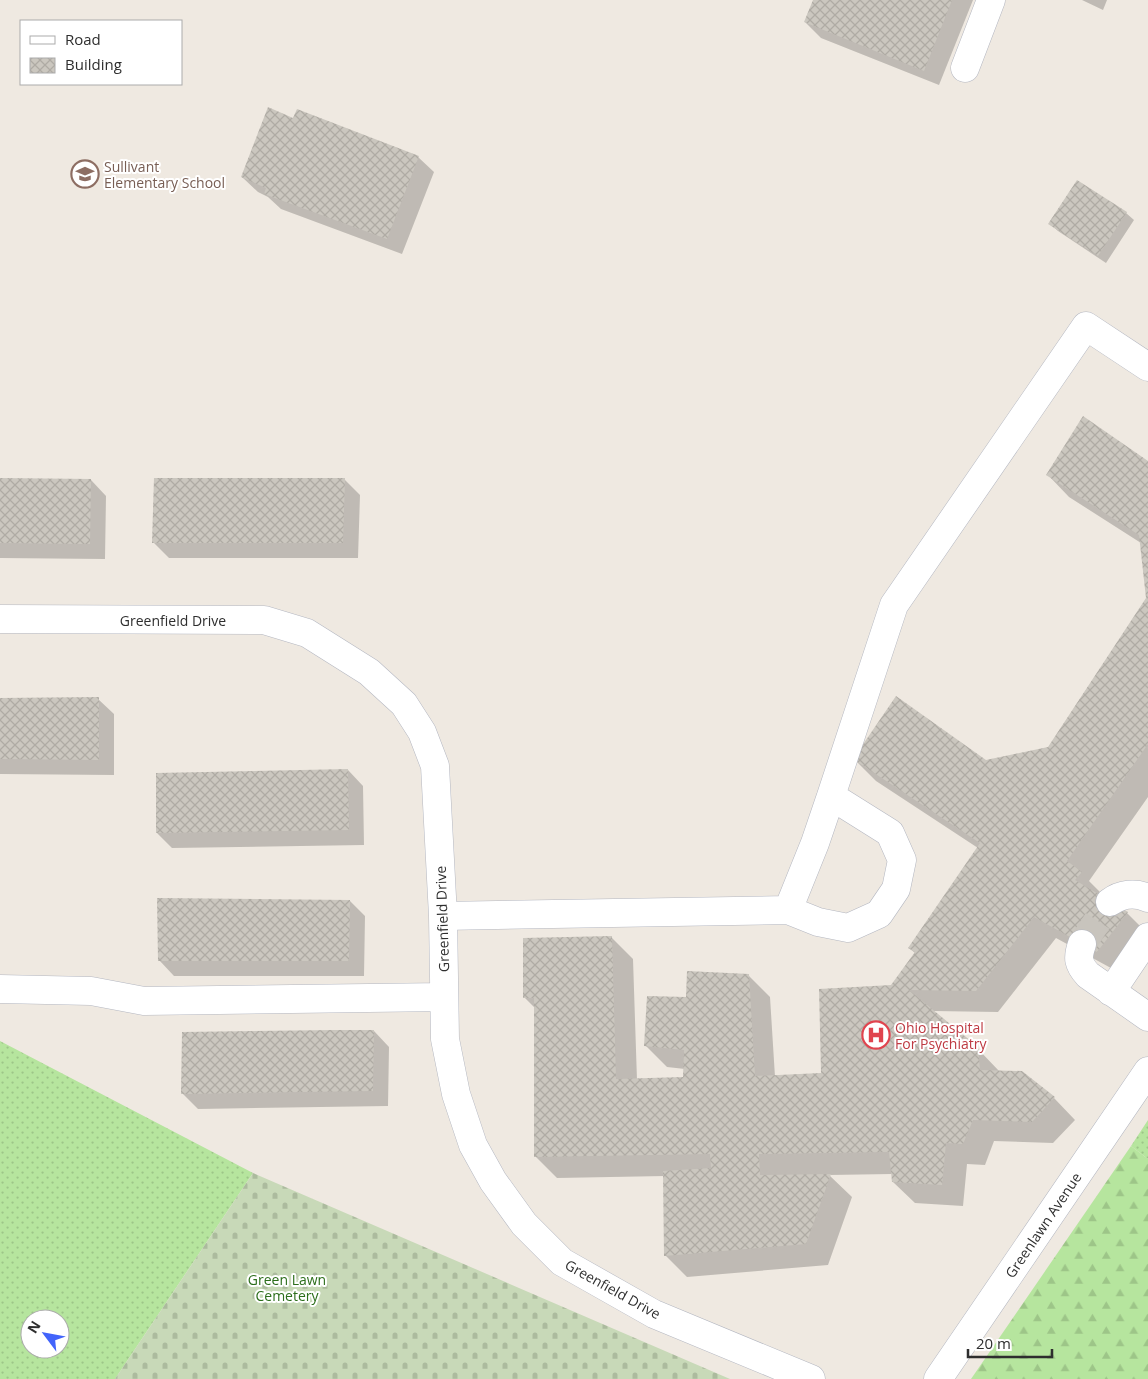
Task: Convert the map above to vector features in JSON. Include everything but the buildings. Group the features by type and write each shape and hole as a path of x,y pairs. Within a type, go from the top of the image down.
{"street":[{"path":"965,68 991,0"},
{"path":"788,910 815,843 894,604 1086,326 1148,367"},
{"name":"Greenfield Drive","path":"0,619 264,620 307,633 370,672 404,704 422,732 435,766 443,916 445,1039 456,1094 470,1137 493,1182 524,1224 562,1262 654,1314 811,1379"},
{"path":"443,916 788,910 818,922 848,928 879,914 896,889 902,860 890,833 831,796"},
{"path":"1110,902 1118,896 1129,894 1148,898"},
{"path":"1111,992 1148,937"},
{"path":"1082,944 1078,955 1080,966 1088,975 1148,1018"},
{"path":"0,989 92,991 144,1001 444,997"},
{"name":"Greenlawn Avenue","path":"938,1379 1148,1071"}],"green space":[{"path":"0,1041 253,1173 115,1379 0,1379"},
{"path":"1148,1120 1148,1159 1131,1146"},
{"path":"1131,1146 1148,1159 1148,1379 971,1379"},
{"name":"Green Lawn Cemetery","path":"253,1173 730,1379 115,1379"}],"tunnel":[{"path":"1082,944 1110,902"}],"place":[{"name":"Sullivant Elementary School","path":"85,174"},
{"name":"Ohio Hospital For Psychiatry","path":"876,1035"}]}
